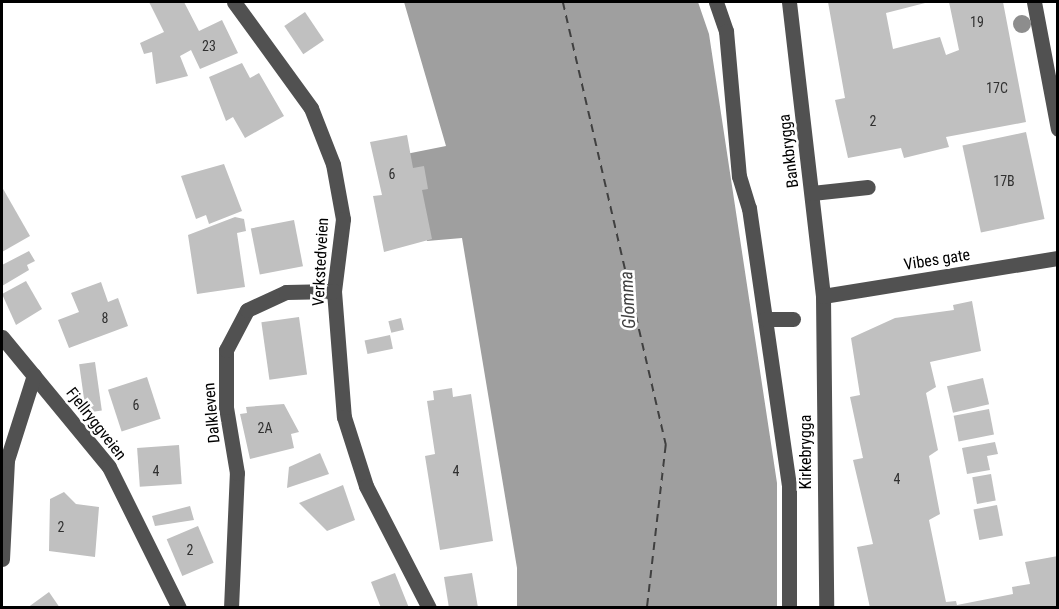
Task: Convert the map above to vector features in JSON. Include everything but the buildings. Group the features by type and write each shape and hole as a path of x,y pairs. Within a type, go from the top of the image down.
{"street":[{"name":"Verkstedveien","path":"234,2 311,108 333,164 343,219 334,291 344,417 366,486 429,608"},
{"path":"716,2 726,31 739,176 749,208 789,484 789,608"},
{"name":"Bankbrygga","path":"789,2 823,296"},
{"path":"1034,2 1058,129"},
{"path":"812,193 868,187"},
{"name":"Vibes gate","path":"823,296 1058,258"},
{"name":"Dalkleven","path":"231,608 237,473 226,407 226,350 247,310 286,292 334,291"},
{"name":"Kirkebrygga","path":"823,296 826,608"},
{"path":"765,319 793,319"},
{"name":"Fjellryggveien","path":"2,337 109,467 179,608"},
{"path":"2,559 7,460 34,375"}],"water":[{"name":"Glomma","path":"404,2 698,2 709,34 777,483 777,607 517,607 517,568 462,238 427,241 406,154 446,146"}],"ferry route":[{"path":"563,2 666,445 647,608"}]}
